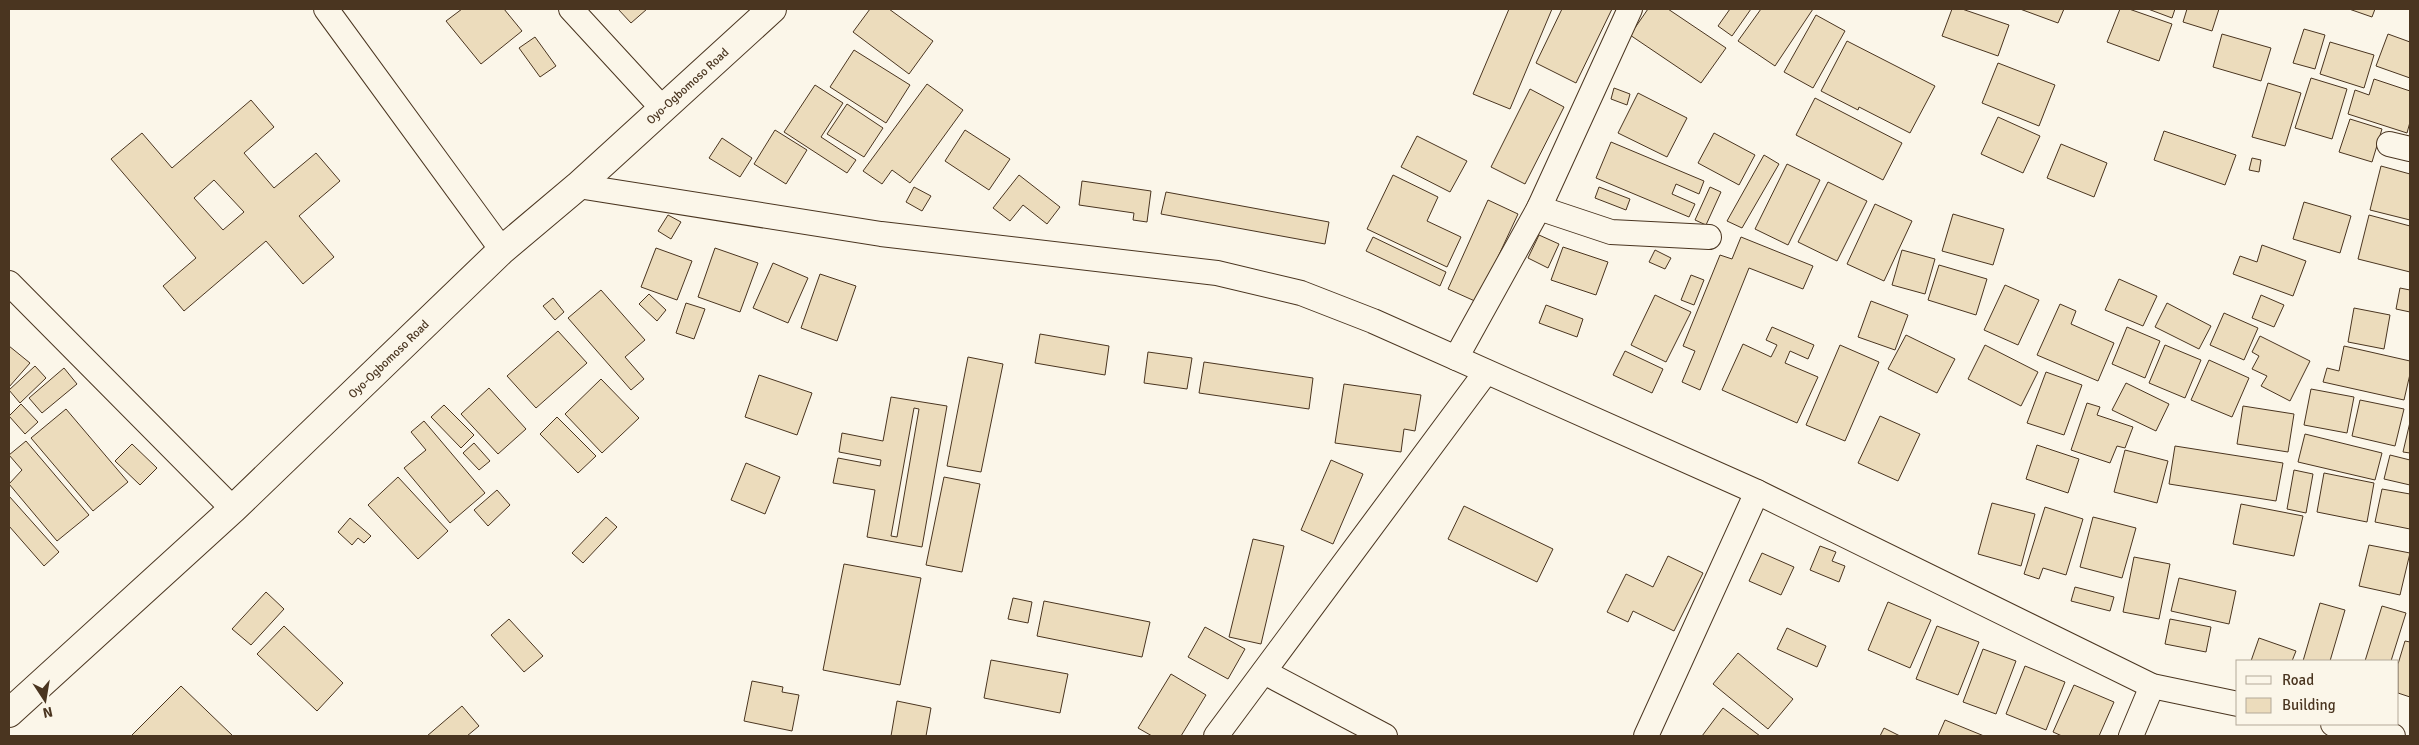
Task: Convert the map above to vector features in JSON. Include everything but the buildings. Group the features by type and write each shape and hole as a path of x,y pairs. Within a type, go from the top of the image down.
{"highway":[{"name":"Oyo-Ogbomoso Road","path":"9,713 233,508 502,250 578,186 772,9"}],"street":[{"path":"326,9 502,250"},
{"path":"571,9 663,109"},
{"path":"1456,358 1539,208 1630,9"},
{"path":"578,186 882,234 1217,273 1301,293 1373,321 1757,492 2152,686 2236,704"},
{"path":"1539,208 1611,232 1709,237"},
{"path":"9,283 233,508"},
{"path":"1216,736 1486,372"},
{"path":"1646,736 1757,492"},
{"path":"1264,672 1385,736"},
{"path":"2130,736 2152,686"},
{"path":"2339,725 2393,736"}]}
